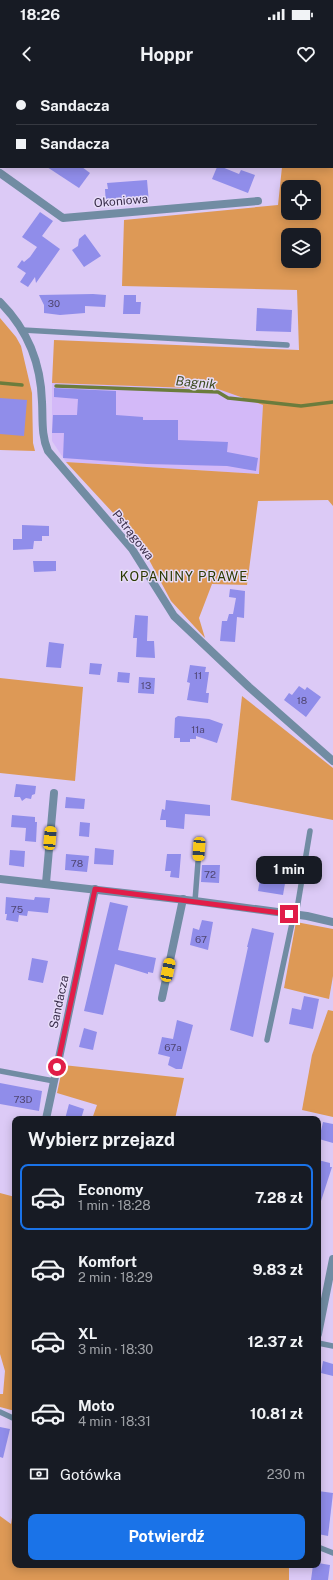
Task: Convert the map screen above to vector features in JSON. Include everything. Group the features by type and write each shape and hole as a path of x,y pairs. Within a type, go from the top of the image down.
{"street":[{"name":"Okoniowa","path":"0,173 63,218 258,201"},
{"name":"Pstrągowa","path":"0,302 23,330 34,352 42,401 43,434 48,451 132,549 174,616 249,687 333,761"},
{"path":"46,883 54,792"},
{"path":"0,880 46,883 183,899 333,922"},
{"name":"Sandacza","path":"47,1116 95,889"},
{"path":"162,998 183,899"},
{"path":"321,1324 329,1296 333,1259"}],"lane":[{"path":"23,330 287,345"},
{"path":"267,1040 295,915 310,831"},
{"path":"196,901 199,849"},
{"path":"0,1071 54,1082"},
{"path":"321,1344 333,1346"},
{"path":"0,1412 12,1418"},
{"path":"321,1548 333,1553"}],"shaded area":[{"path":"282,168 333,168 333,506 328,500 258,501 247,585 212,584 199,618 205,638 171,601 139,541 66,462 259,474 263,405 218,389 52,383 54,340 299,350 297,290 122,286 124,220 278,205"},
{"path":"0,318 16,337 21,346 32,393 33,443 35,451 0,450"},
{"path":"52,383 218,389 263,405 260,474 66,462 52,441"},
{"path":"0,678 83,687 75,781 0,773"},
{"path":"242,696 333,768 333,820 231,800"},
{"path":"296,922 333,929 333,976 329,999 284,988"},
{"path":"328,1010 333,1011 333,1117 302,1110 312,1055"},
{"path":"63,1065 184,1078 176,1116 93,1116 97,1105 57,1093"},
{"path":"0,1193 12,1196 12,1410 0,1407 0,1394 3,1394 5,1371 0,1354"},
{"path":"0,1516 11,1524 12,1518 12,1568 289,1568 289,1580 0,1580"}],"building":[{"path":"49,168 83,168 90,173 79,188"},
{"path":"217,168 224,168 239,174 241,170 255,175 248,193 212,179"},
{"path":"147,180 149,203 106,206 105,189 108,189 107,183"},
{"path":"40,212 53,221 42,236 60,249 36,283 35,277 28,287 20,282 26,273 17,267 22,260 24,262 30,257 37,247 22,237"},
{"path":"85,234 101,256 84,267 72,250 78,246 79,239"},
{"path":"39,295 106,295 105,307 85,306 85,313 60,315 44,313 44,305"},
{"path":"124,295 136,295 136,302 141,302 140,314 123,314"},
{"path":"257,308 292,310 291,332 256,331"},
{"path":"54,388 116,391 116,415 143,417 143,420 178,420 178,440 228,442 227,452 258,458 256,471 227,466 147,464 63,458 64,433 52,433 53,415 77,415 78,399 54,397"},
{"path":"0,398 27,400 24,436 0,434"},
{"path":"22,525 49,526 49,536 42,536 42,541 34,541 33,549 13,550 13,539 22,539"},
{"path":"33,561 56,561 56,571 34,572"},
{"path":"230,589 245,591 244,618 237,617 235,642 220,641 222,621 227,621 229,614 233,614 236,598 229,597"},
{"path":"135,615 148,616 147,641 154,641 155,658 136,657 137,638 133,638"},
{"path":"49,642 64,644 61,668 46,667"},
{"path":"90,663 102,664 100,675 89,674"},
{"path":"190,665 206,667 205,672 209,672 206,693 209,693 208,703 187,700 190,683 187,682"},
{"path":"118,672 130,673 129,683 117,682"},
{"path":"139,677 155,678 154,694 138,693"},
{"path":"299,686 305,690 307,687 321,697 306,717 284,700 289,693 292,695"},
{"path":"178,716 209,719 223,724 217,743 196,736 196,739 190,739 190,742 180,742 180,738 174,738 175,718"},
{"path":"16,784 36,786 35,794 32,795 31,799 26,798 22,801 20,797 14,797"},
{"path":"66,797 85,799 84,809 65,808"},
{"path":"166,800 210,805 210,816 185,814 184,829 166,827 166,820 160,820 162,809 165,810"},
{"path":"12,815 35,817 35,822 37,822 36,842 25,841 26,828 11,827"},
{"path":"80,822 90,823 89,837 79,836"},
{"path":"95,848 114,850 113,865 94,864"},
{"path":"10,850 25,851 24,867 9,865"},
{"path":"66,854 89,856 87,872 65,870"},
{"path":"167,854 181,854 179,878 170,877 171,871 165,871"},
{"path":"202,865 220,865 219,883 201,882"},
{"path":"262,867 287,872 283,895 258,891"},
{"path":"6,897 34,900 35,897 50,898 48,913 28,911 27,916 19,915 18,922 6,920"},
{"path":"110,902 128,906 118,950 156,958 153,973 148,972 148,974 115,964 103,1015 84,1011"},
{"path":"202,920 213,922 208,950 190,945 193,928 199,930"},
{"path":"252,928 274,933 253,1037 230,1030"},
{"path":"32,958 48,961 43,983 28,980"},
{"path":"304,996 319,999 313,1029 289,1024 292,1008 301,1010"},
{"path":"177,1020 193,1025 182,1069 176,1069 168,1065 170,1057 158,1054 162,1037 173,1039"},
{"path":"84,1028 97,1032 93,1050 79,1047"},
{"path":"0,1083 42,1091 39,1111 0,1104"},
{"path":"69,1104 84,1109 82,1116 66,1116"},
{"path":"323,1122 333,1124 333,1143 321,1140"},
{"path":"321,1161 330,1163 330,1167 332,1167 321,1201"},
{"path":"323,1361 333,1364 333,1376 321,1373"},
{"path":"0,1427 10,1429 3,1458 0,1457"},
{"path":"321,1491 333,1493 328,1536 321,1535"},
{"path":"321,1564 330,1565 328,1580 311,1580 313,1568 321,1568"}],"waterway":[{"name":"Bagnik","path":"0,383 22,385"},
{"name":"Bagnik","path":"56,386 218,392 228,398 301,406 333,402"}],"district":[{"name":"KOPANINY PRAWE","path":"184,576"}],"route":[{"path":"57,1067 95,889 289,914"}]}
